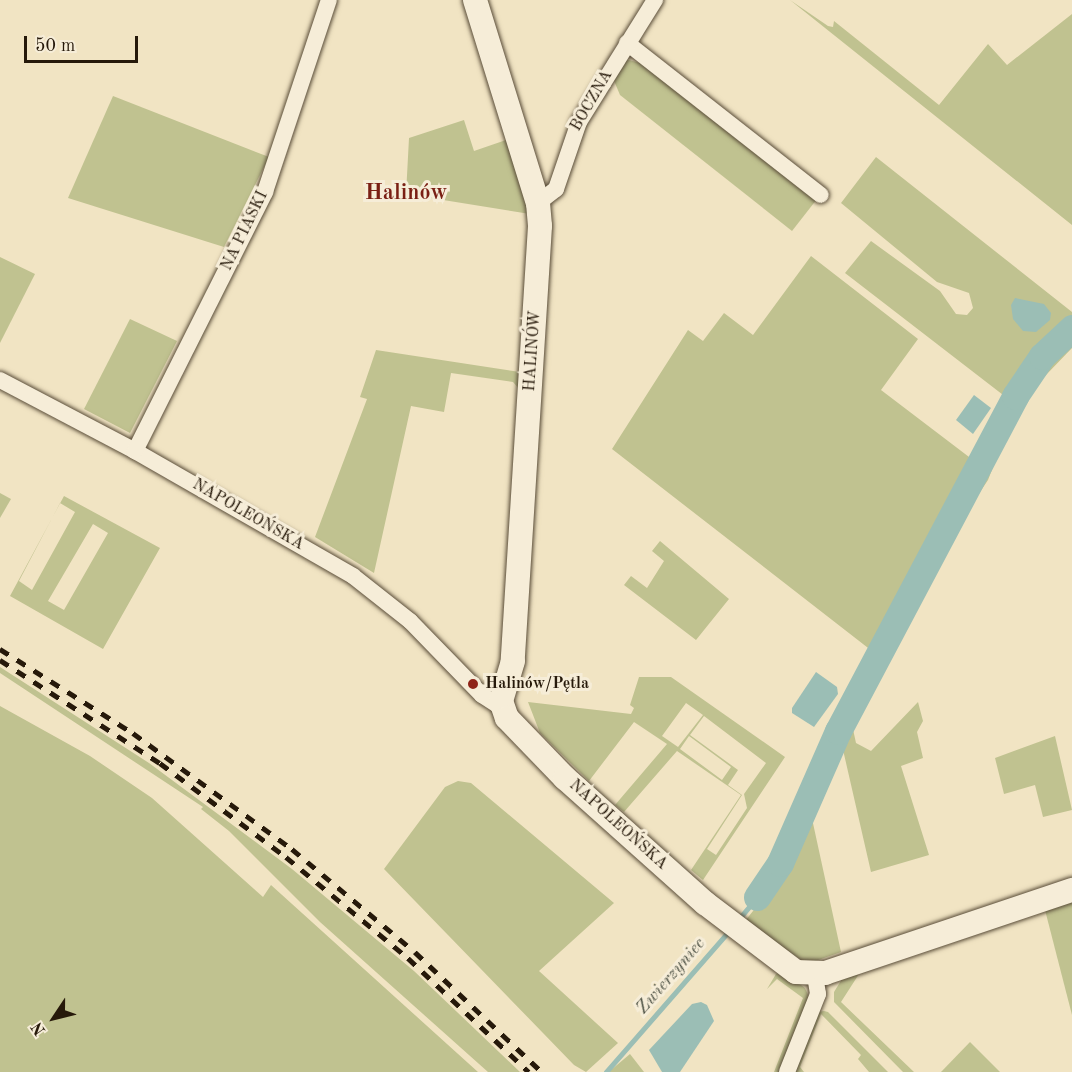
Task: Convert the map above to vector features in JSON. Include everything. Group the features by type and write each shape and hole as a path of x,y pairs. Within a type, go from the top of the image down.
{"street":[{"name":"NA PIASKI","path":"135,451 265,192 329,0"},
{"name":"HALINÓW","path":"475,0 538,203 538,281 513,661 503,697"},
{"name":"BOCZNA","path":"538,203 556,189 579,122 655,0"},
{"path":"627,43 820,195"},
{"name":"NAPOLEOŃSKA","path":"0,380 135,451 353,576 410,621 473,684 503,697 565,778 723,918 789,969 816,985"},
{"path":"787,1072 816,985 1072,890"}],"green space":[{"path":"790,0 828,26 833,27 834,21 939,105 988,44 1007,65 1072,14 1072,225"},
{"path":"622,61 640,63 817,199 792,231 620,95 612,76"},
{"path":"113,96 269,157 224,247 68,198"},
{"path":"464,120 474,151 506,140 530,214 406,194 409,138"},
{"path":"876,157 1072,312 1072,348 1018,404 988,480 944,546 851,720 857,679 872,651 612,449 688,330 703,341 724,313 753,335 811,256 918,339 881,390 973,460 1007,398 845,273 871,241 940,291 956,314 967,315 973,308 969,293 937,282 841,203"},
{"path":"0,257 35,274 0,343"},
{"path":"130,319 177,341 130,433 84,409"},
{"path":"376,350 520,372 519,389 513,382 451,373 444,412 411,406 374,573 315,537 367,399 360,397"},
{"path":"0,493 11,499 0,518"},
{"path":"64,496 160,548 103,649 10,596 52,518 19,581 32,590 75,512 60,503","holes":["93,524 108,533 64,610 48,601"]},
{"path":"660,541 729,599 696,640 624,585 631,576 647,588 664,561 652,551"},
{"path":"0,667 149,763 292,869 414,971 520,1072 488,1072 320,922 229,831 201,809 203,807 0,673"},
{"path":"639,677 671,677 785,757 703,880 691,870 741,795 677,751 624,812 615,805 667,744 634,722 589,781 540,733 528,702 631,714 634,708 630,705","holes":["686,703 703,715 678,747 662,736","704,716 766,763 744,794 747,808 716,855 707,849 742,795 728,785 738,770 690,735","689,736 731,767 722,780 680,749"]},
{"path":"918,702 923,721 917,732 923,758 901,766 929,855 871,872 841,741 851,720 856,743 871,751"},
{"path":"0,706 90,756 152,798 263,897 271,885 478,1072 0,1072"},
{"path":"1055,736 1072,810 1043,817 1035,785 1004,794 995,758"},
{"path":"458,781 471,783 614,903 539,971 618,1043 586,1072 574,1065 384,869 445,787"},
{"path":"811,814 841,952 807,964 745,921 777,881"},
{"path":"1072,901 1072,1015 1045,910"},
{"path":"782,971 805,988 809,997 781,1072 774,1072 803,998 777,979 767,989 776,974"},
{"path":"859,974 841,1002 914,1072 903,1072 834,1002 834,992 842,979"},
{"path":"818,1012 828,1012 888,1072 869,1072 858,1059 861,1055 821,1014 800,1067 804,1072 792,1072"},
{"path":"970,1042 1000,1072 941,1072"},
{"path":"630,1054 644,1072 609,1072 611,1070"}],"water":[{"path":"1015,298 1044,304 1051,313 1050,320 1036,332 1023,331 1013,319 1011,305"},
{"path":"974,395 991,408 973,434 956,420"},
{"path":"816,672 837,687 838,694 814,727 792,713 792,708"},
{"path":"701,1002 707,1005 714,1021 680,1072 662,1072 649,1050 692,1004"}],"waterway":[{"path":"757,897 780,863 838,731 1015,396 1042,356 1072,328"},
{"name":"Zwierzyniec","path":"738,920 757,897"},
{"name":"Zwierzyniec","path":"606,1072 729,931"}],"railway":[{"path":"0,649 133,733 292,849 415,952 542,1072"},
{"path":"0,660 160,763 286,857 408,958 529,1072"}],"place":[{"name":"Halinów/Pętla","path":"473,684"}],"district":[{"name":"Halinów","path":"406,194"}]}
